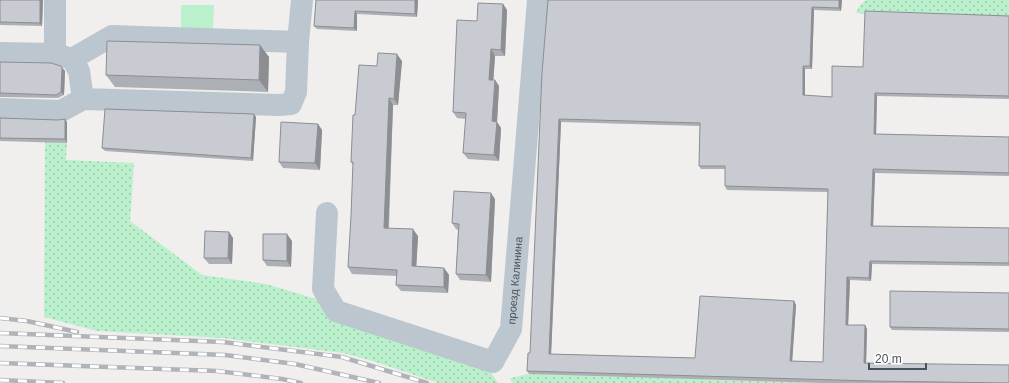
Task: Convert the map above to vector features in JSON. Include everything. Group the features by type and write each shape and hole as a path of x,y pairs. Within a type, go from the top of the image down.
{"street":[{"path":"55,0 64,57 79,71 83,99"},
{"path":"0,109 61,111 83,99 279,105 291,104 296,92 301,0"},
{"name":"проезд Калинина","path":"327,213 323,289 336,311 493,362 511,329 538,0"},
{"path":"0,53 64,57 112,36 298,42"}],"green space":[{"path":"866,0 1009,0 1009,19 856,13 860,5"},
{"path":"181,5 214,5 213,32 181,32"},
{"path":"45,142 67,143 66,160 134,163 130,221 202,275 266,284 343,307 485,364 498,383 438,383 373,361 343,353 222,338 97,331 44,317"},
{"path":"529,374 822,383 512,383 510,378"}],"building":[{"path":"0,0 40,0 40,23 0,22"},
{"path":"316,0 415,0 415,14 355,11 354,28 314,26"},
{"path":"548,0 839,0 839,8 812,7 810,66 803,66 803,95 832,97 832,66 863,67 865,11 1009,16 1009,96 875,93 874,134 1009,137 1009,173 873,169 871,226 1009,228 1009,263 870,261 869,278 847,277 846,325 865,325 864,363 1009,365 1009,383 871,381 527,371 528,353 530,353 542,73","holes":["559,119 700,123 699,166 725,166 725,186 828,189 823,362 790,361 794,301 700,296 695,358 549,354"]},
{"path":"478,3 503,4 501,50 491,49 489,80 495,80 492,121 497,122 494,155 463,153 466,113 453,112 457,20 477,21"},
{"path":"107,41 260,45 259,80 106,75"},
{"path":"378,53 397,54 394,99 389,98 384,228 413,229 412,266 444,268 444,287 396,285 397,270 348,267 353,162 351,162 353,115 355,115 359,65 377,66"},
{"path":"0,62 51,63 61,66 61,92 56,95 0,93"},
{"path":"105,109 254,114 251,158 102,148"},
{"path":"0,118 65,119 65,139 0,138"},
{"path":"281,122 318,124 315,163 279,162"},
{"path":"454,191 491,193 486,275 456,274 459,224 452,223"},
{"path":"205,231 229,232 228,258 204,258"},
{"path":"263,234 287,234 287,261 263,260"},
{"path":"890,291 1009,293 1009,329 890,327"}],"railway":[{"path":"0,318 27,321 77,332"},
{"path":"0,333 223,342 342,357 427,383"},
{"path":"0,346 225,355 295,364 379,383"},
{"path":"0,363 217,371 282,379 301,383"},
{"path":"0,380 63,383"}]}
